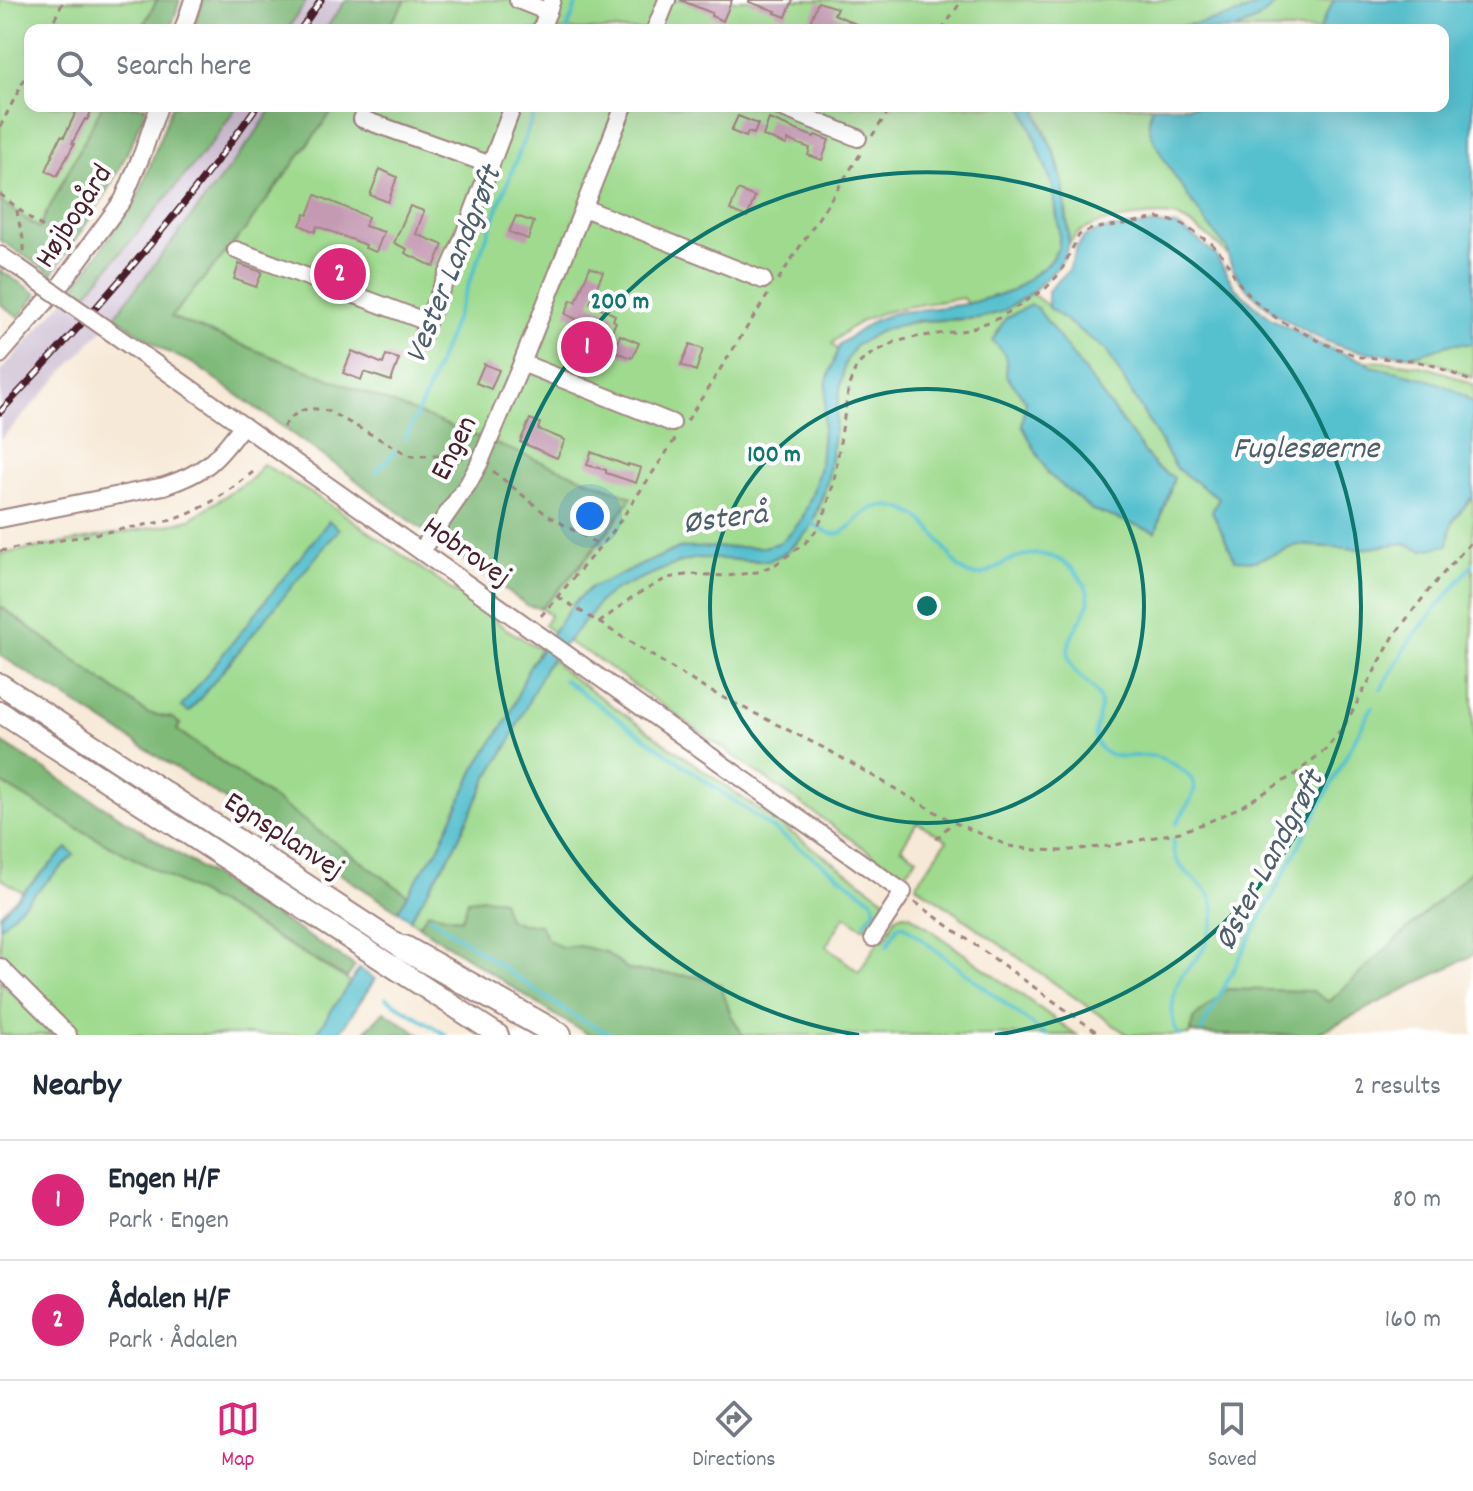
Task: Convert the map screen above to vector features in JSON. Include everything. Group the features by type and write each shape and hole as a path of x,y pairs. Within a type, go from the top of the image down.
{"highway":[{"path":"404,948 559,1035"}],"main road":[{"name":"Egnsplanvej","path":"0,684 537,1035"},
{"name":"Egnsplanvej","path":"0,712 498,1035"}],"street":[{"path":"185,24 193,0"},
{"path":"518,0 550,6"},
{"path":"657,24 667,0"},
{"name":"Højbogård","path":"0,355 6,336 62,283 123,200 157,112"},
{"path":"420,344 511,112"},
{"name":"Engen","path":"421,551 479,464 622,112"},
{"path":"792,112 863,143"},
{"path":"362,119 491,165"},
{"path":"584,208 763,280"},
{"path":"236,250 427,322"},
{"name":"Hobrovej","path":"0,255 903,892"},
{"path":"522,363 672,423"},
{"path":"0,519 164,486 183,479 219,457 242,426"},
{"path":"873,938 903,892"},
{"path":"0,967 68,1035"}],"path":[{"path":"52,24 64,0"},
{"path":"946,24 959,1"},
{"path":"0,127 24,80"},
{"path":"530,628 632,505 863,143 887,112"},
{"path":"0,194 36,223 87,250"},
{"path":"17,208 25,243 18,267"},
{"path":"597,622 667,578 757,572 776,564 805,543 820,523 834,481 849,385 857,365 881,347 895,342 967,330 999,318 1046,288 1060,273 1079,235 1092,229 1159,218 1180,223 1212,244 1224,257 1238,282 1257,303 1279,320 1325,344 1360,357 1412,360 1473,382"},
{"path":"283,427 292,414 315,408 328,411 411,456 452,456 479,464 491,469 547,515 601,546"},
{"path":"0,551 173,520 192,514 253,472"},
{"path":"558,597 704,688 828,750 953,822 1009,846 1061,851 1110,846 1180,832 1240,807 1294,775 1326,749 1343,728 1395,634 1473,540"},
{"path":"936,839 953,822"},
{"path":"903,892 1101,1035"}],"shaded area":[{"path":"307,0 346,0 329,24 291,24"},
{"path":"233,112 270,112 115,316 0,440 0,372 74,289 84,296 215,139"}],"green space":[{"path":"0,0 157,0 144,24 24,24 24,112 99,112 39,228 0,201"},
{"path":"157,0 180,0 172,24 144,24"},
{"path":"203,0 307,0 291,24 195,24"},
{"path":"346,0 406,0 390,24 329,24"},
{"path":"406,0 1265,0 1241,13 1194,24 390,24"},
{"path":"1281,0 1334,0 1322,24 1248,24"},
{"path":"99,112 144,112 117,172 52,274 0,240 0,201 39,228"},
{"path":"170,112 233,112 215,139 84,297 74,289 140,192"},
{"path":"270,112 332,112 244,231 171,317 632,497 589,554 541,608 528,606 194,364 163,350 115,316"},
{"path":"332,112 1025,112 1053,187 1059,247 1048,264 1013,291 967,304 963,298 893,310 860,322 832,344 838,350 827,381 820,466 802,519 779,543 765,547 679,548 590,588 574,603 553,632 544,625 550,615 541,608 590,555 631,497 170,317 244,231"},
{"path":"1038,112 1151,112 1149,124 1158,146 1216,235 1228,248 1228,255 1211,239 1179,218 1160,215 1095,225 1079,232 1069,244 1061,176"},
{"path":"0,270 37,294 19,317 0,304"},
{"path":"1031,293 1106,350 1177,469 1219,498 1256,561 1296,545 1362,549 1403,543 1423,550 1473,496 1473,869 1329,1002 1194,1019 1190,1035 1128,1035 916,885 947,840 917,822 901,848 917,858 903,876 593,656 566,641 601,600 646,575 695,558 753,561 775,558 802,538 814,520 822,499 844,370 849,354 857,345 897,325 992,315","holes":["1037,308 1155,466 1173,478 1026,401 1006,375 1008,360 1004,350"]},
{"path":"1451,344 1473,344 1473,378 1438,363 1411,356"},
{"path":"1364,361 1407,364 1445,373 1473,385 1473,404 1465,396 1370,366"},
{"path":"263,464 337,509 508,630 540,649 529,667 509,717 476,767 438,849 408,895 177,730 180,724 172,718 147,713 0,606 0,554 190,519 254,477"},
{"path":"0,606 147,713 172,718 180,724 177,730 408,895 398,911 0,655"},
{"path":"552,658 562,670 885,899 886,905 869,927 862,927 845,916 826,946 859,972 880,939 886,937 896,916 910,915 1077,1035 590,1035 419,926 410,919 453,850"},
{"path":"0,741 355,966 347,978 0,782"},
{"path":"0,782 351,982 315,1035 81,1035 0,951 0,914 23,892 0,878"},
{"path":"1473,869 1473,955 1315,1035 1191,1033 1193,1019 1227,989 1312,991 1329,1002"},
{"path":"468,900 502,900 508,919 540,925 547,939 561,947 579,946 605,952 629,970 699,977 720,984 731,1015 743,1035 590,1035 419,926 428,912 461,919"},
{"path":"0,980 53,1035 0,1035"},
{"path":"384,1011 420,1035 362,1035"}],"water":[{"path":"1265,0 1281,0 1248,24 1194,24 1227,17"},
{"name":"Fuglesøerne","path":"1334,0 1473,0 1473,344 1451,344 1411,355 1372,353 1339,346 1288,321 1270,309 1240,280 1227,248 1182,188 1152,136 1149,123 1151,112 1449,112 1449,24 1322,24"},
{"path":"1025,112 1037,112 1063,185 1069,244 1057,268 1031,293 1001,312 978,318 916,321 882,330 855,346 845,363 828,478 810,529 785,553 768,561 697,558 635,581 600,601 545,667 453,850 410,919 398,911 438,849 476,767 509,717 529,667 574,603 590,588 679,548 764,547 779,543 790,534 802,519 820,466 827,381 840,344 873,321 894,313 967,304 1012,291 1048,264 1059,247 1053,187"},
{"name":"Fuglesøerne","path":"1156,224 1177,226 1197,239 1215,254 1235,288 1270,318 1370,366 1438,383 1473,404 1473,496 1452,522 1448,545 1423,550 1403,543 1362,549 1297,545 1255,561 1235,560 1212,511 1219,498 1177,469 1106,350 1048,307 1048,291 1069,270 1077,247 1085,236 1101,230"},
{"name":"Fuglesøerne","path":"1030,305 1037,308 1155,466 1174,478 1156,532 1092,510 1048,474 1022,425 1026,401 1006,375 1005,356 992,341 1006,318"},
{"path":"329,521 339,529 189,712 181,707"},
{"path":"67,848 74,855 0,927 0,915"},
{"path":"359,969 375,979 338,1035 315,1035"}],"building":[{"path":"680,0 732,0 723,21"},
{"path":"749,0 793,0 786,17"},
{"path":"818,2 837,8 834,14 856,24 809,24"},
{"path":"76,112 91,112 57,176 46,171 61,136 64,137"},
{"path":"738,116 758,124 754,134 748,132 746,137 731,131"},
{"path":"769,119 829,140 822,160 808,155 810,148 788,140 786,145 763,136"},
{"path":"380,169 397,177 388,202 370,195"},
{"path":"738,190 755,197 747,217 730,210"},
{"path":"316,195 368,217 365,226 384,232 376,252 317,226 315,232 300,225"},
{"path":"410,206 424,211 416,234 443,245 434,267 405,253 407,249 394,243"},
{"path":"516,216 534,222 528,239 509,232"},
{"path":"239,264 262,272 256,287 234,279"},
{"path":"590,267 603,272 590,303 615,315 613,320 616,322 610,335 565,314 571,300 576,302"},
{"path":"620,335 639,343 633,357 614,351"},
{"path":"690,344 703,349 696,371 681,365"},
{"path":"352,351 383,364 386,355 399,359 391,381 364,372 361,380 343,373"},
{"path":"484,364 499,370 491,389 476,383"},
{"path":"530,419 540,423 538,429 565,440 557,458 520,442"},
{"path":"591,452 641,468 636,483 587,465"}],"waterway":[{"name":"Vester Landgrøft","path":"569,24 578,0"},
{"name":"Vester Landgrøft","path":"405,439 426,395 535,112"},
{"name":"Vester Landgrøft","path":"376,472 395,452"},
{"path":"808,520 824,531 835,534 848,529 870,510 887,506 919,517 955,563 973,575 986,573 1016,558 1037,554 1056,559 1074,570 1087,589 1089,598 1085,613 1072,636 1068,655 1075,671 1093,688 1100,701 1095,737 1097,743 1111,755 1158,757 1187,774 1192,780 1194,792 1176,824"},
{"name":"Øster Landgrøft","path":"1381,689 1410,640 1473,564"},
{"path":"564,680 873,900 875,909 865,923"},
{"name":"Øster Landgrøft","path":"1201,1031 1372,707"},
{"path":"1173,839 1174,853 1179,863 1209,894 1214,917 1204,947 1181,977 1175,994 1172,1012 1179,1035"},
{"path":"430,917 563,1009 613,1035"},
{"path":"887,946 898,926 903,925 1046,1035"},
{"path":"386,998 446,1035"}],"railway":[{"path":"304,24 321,0"},
{"path":"0,412 134,264 253,112"}],"place":[{"name":"Ådalen H/F","path":"340,274"},
{"name":"Engen H/F","path":"587,347"}],"water label":[{"name":"Østerå","path":"725,516"}]}
